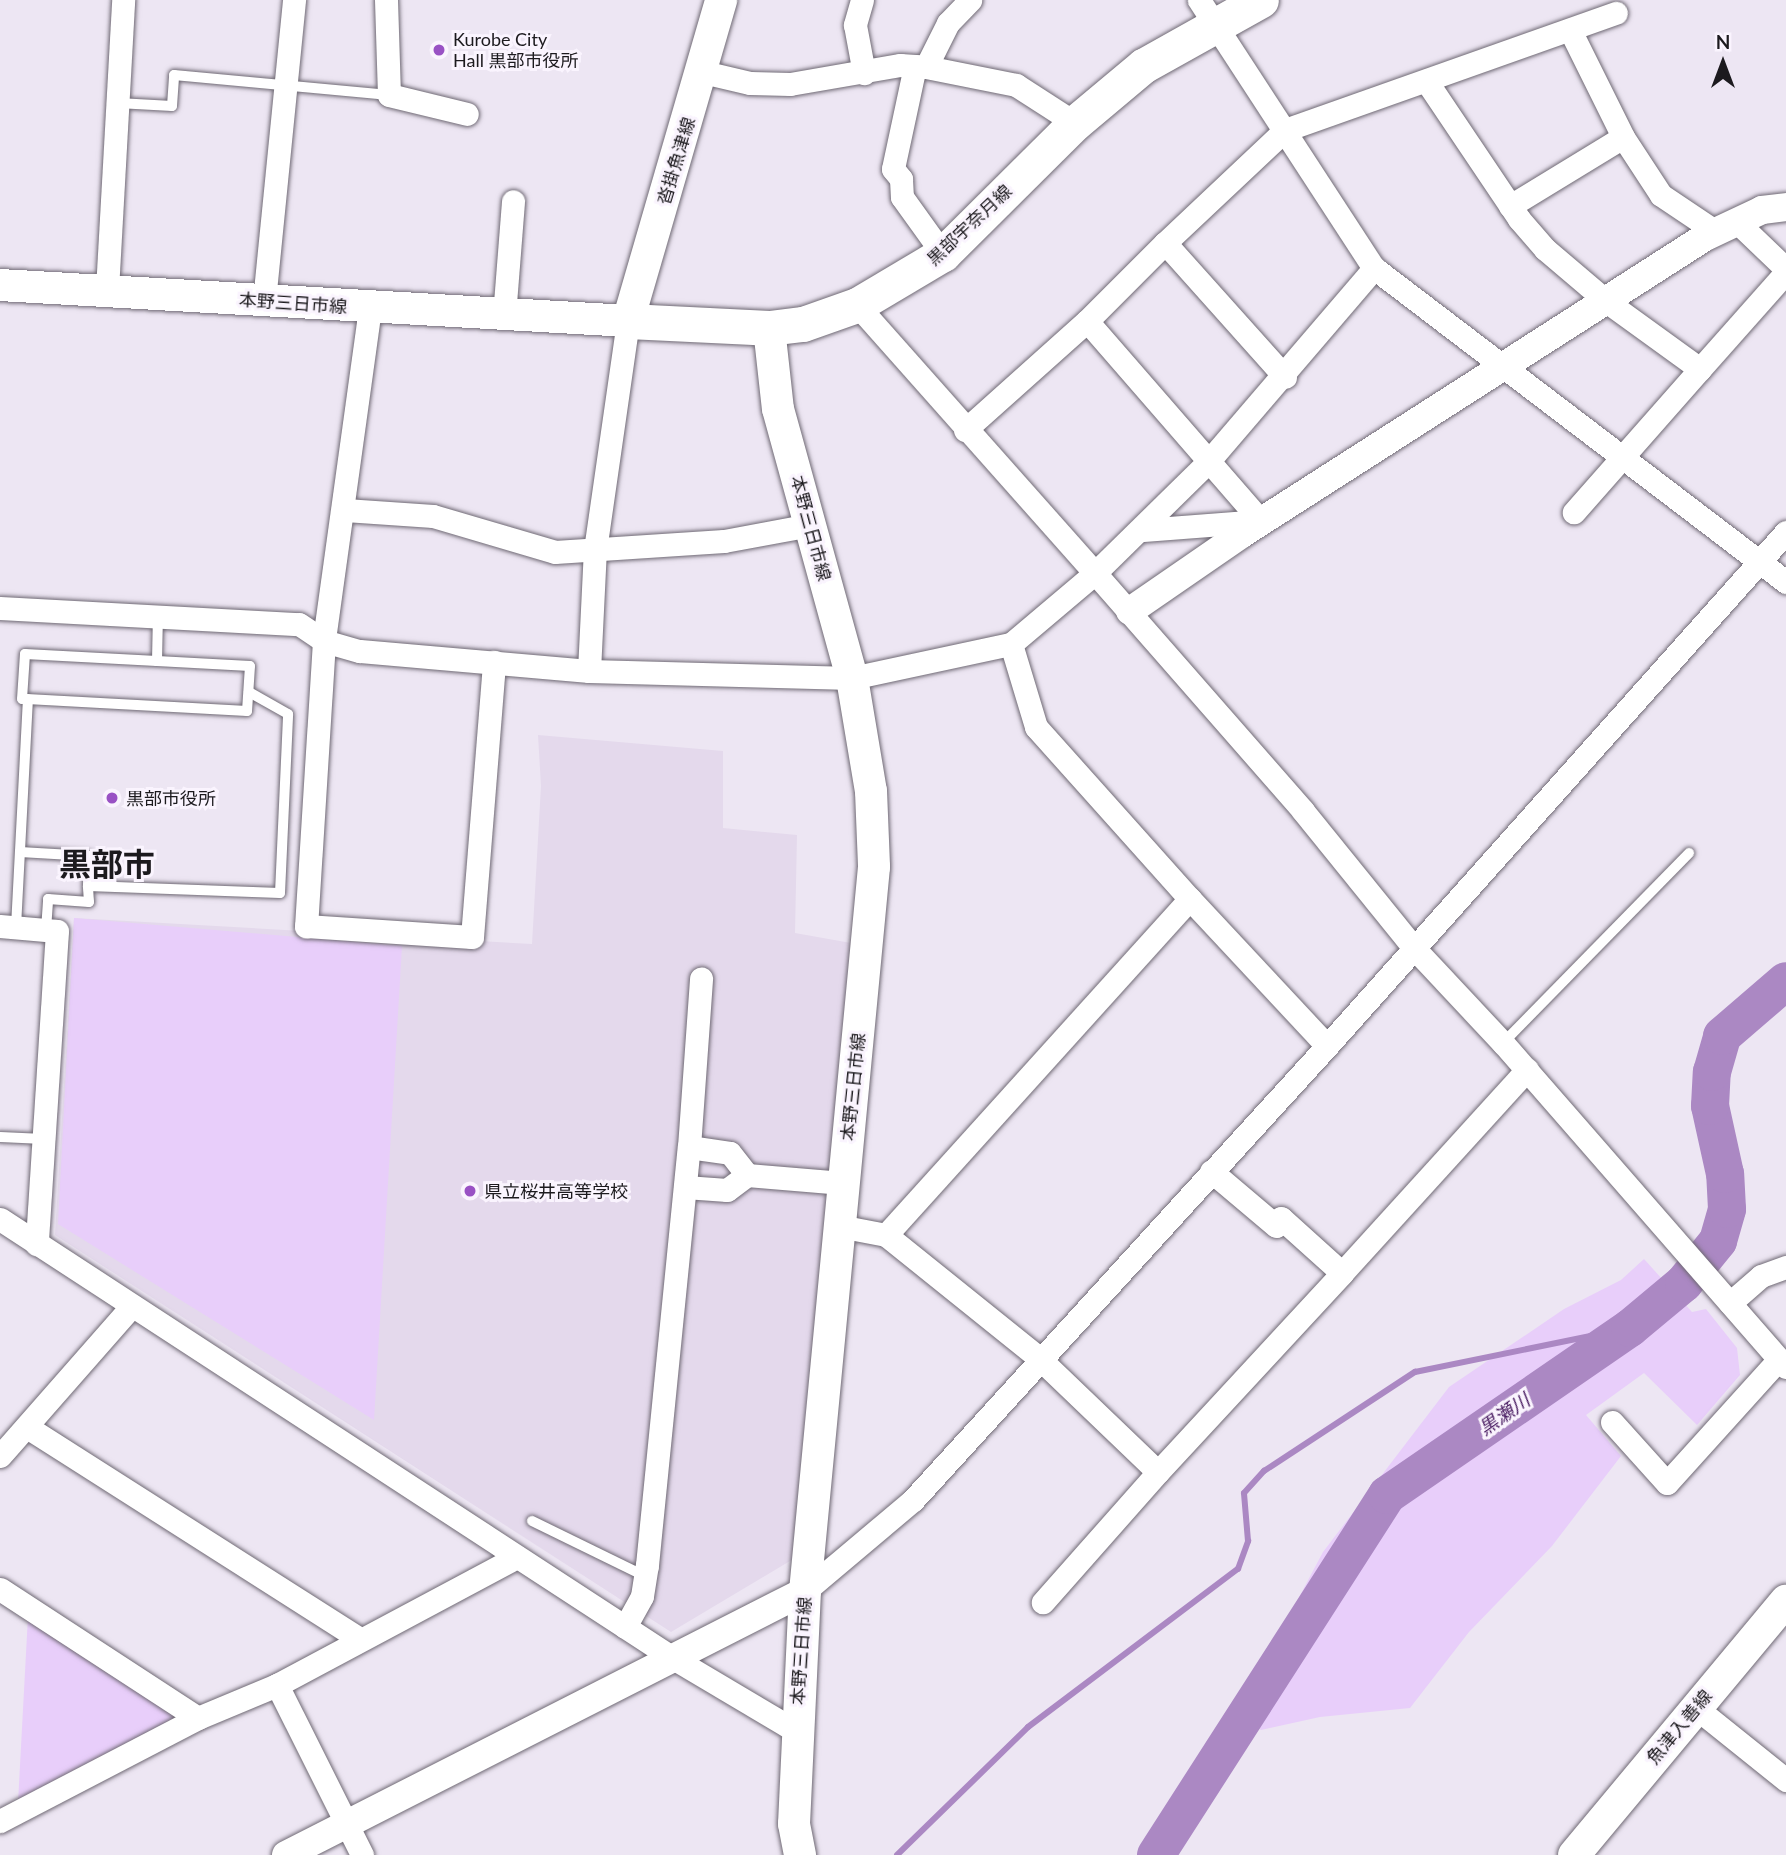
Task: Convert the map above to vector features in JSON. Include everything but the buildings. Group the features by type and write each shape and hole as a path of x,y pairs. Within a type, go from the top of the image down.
{"main road":[{"name":"沓掛魚津線","path":"628,321 703,72 721,0"},
{"name":"黒部宇奈月線","path":"628,321 769,328 803,324 857,305 943,254 1075,123 1207,11 1261,0"},
{"name":"本野三日市線","path":"0,285 504,316 628,321"},
{"name":"本野三日市線","path":"769,328 778,409 852,678 870,791 874,867 805,1591 796,1731 794,1824 800,1855"},
{"name":"魚津入善線","path":"1574,1855 1786,1601"}],"street":[{"path":"107,290 123,0"},
{"path":"264,301 294,0"},
{"path":"386,0 389,95 467,114"},
{"path":"862,0 855,25 864,73"},
{"path":"943,254 902,197 901,179 893,169 920,66 948,23 970,0"},
{"path":"1207,11 1374,268 1786,582"},
{"path":"965,430 1087,321 1165,243 1285,131 1616,13"},
{"path":"1570,30 1623,136 1661,195 1727,227 1786,270 1574,512"},
{"path":"703,72 750,83 790,84 920,66 1016,85 1075,123"},
{"path":"1427,82 1510,206 1545,249 1606,301 1700,369"},
{"path":"1510,206 1623,136"},
{"path":"504,316 513,201"},
{"path":"1130,611 1261,521 1606,301 1727,227 1762,210 1786,207"},
{"path":"1165,243 1285,377"},
{"path":"0,608 299,624 324,641 360,650 589,671 852,678 1011,644 1143,530 1285,377 1374,268"},
{"path":"857,305 965,430 1130,611 1395,920 1414,948 1503,1043 1724,1296 1775,1338 1783,1363 1667,1483 1612,1422"},
{"path":"370,308 345,510 324,641 306,926 472,937 494,662"},
{"path":"589,671 595,550 628,321"},
{"path":"1087,321 1207,463 1261,521"},
{"path":"345,510 433,516 555,552 724,541 810,525"},
{"path":"1143,530 1261,521"},
{"path":"286,1855 805,1591 914,1500 1328,1046 1786,532"},
{"path":"1011,644 1036,727 1190,899 1328,1046"},
{"path":"886,1235 1190,899"},
{"path":"8,926 57,931 37,1244"},
{"path":"625,1627 642,1596 645,1576 685,1187 701,978"},
{"path":"1043,1602 1158,1472 1527,1070"},
{"path":"688,1147 730,1153 747,1175"},
{"path":"1212,1171 1276,1226 1280,1218 1342,1273"},
{"path":"685,1187 727,1190 747,1175 843,1183"},
{"path":"0,1219 673,1658 796,1731"},
{"path":"839,1226 886,1235 1040,1359 1158,1472"},
{"path":"1724,1296 1761,1276 1786,1267"},
{"path":"0,1456 132,1306"},
{"path":"27,1427 360,1639"},
{"path":"0,1821 198,1718 277,1685 517,1557"},
{"path":"0,1589 198,1718"},
{"path":"277,1685 362,1855"},
{"path":"1695,1707 1786,1780"}],"lane":[{"path":"118,103 172,106 174,75 286,83 389,95"},
{"path":"157,660 158,615"},
{"path":"25,654 250,666 248,692 247,711 22,699 25,654"},
{"path":"88,886 280,894 288,714 248,692"},
{"path":"8,926 20,852 28,699"},
{"path":"20,852 89,856 89,902 48,899 46,930"},
{"path":"1503,1043 1689,853"},
{"path":"0,1137 44,1139"},
{"path":"533,1521 645,1576"}],"shaded area":[{"path":"538,735 723,751 723,828 797,835 795,933 851,943 795,1558 671,1632 55,1235 74,918 532,944 541,786"},
{"path":"74,918 402,946 374,1420 58,1224"},
{"path":"1644,1259 1692,1312 1706,1309 1737,1348 1740,1375 1697,1425 1644,1373 1586,1415 1621,1456 1552,1546 1469,1632 1410,1708 1320,1717 1261,1730 1231,1709 1280,1633 1323,1552 1449,1387 1564,1309 1621,1280"},
{"path":"28,1616 181,1720 18,1803"}],"waterway":[{"name":"黒瀬川","path":"1156,1855 1387,1495 1630,1328 1684,1283 1718,1241 1727,1209 1725,1174 1710,1106 1712,1072 1722,1036 1786,981"},
{"path":"897,1855 1028,1727 1238,1569 1248,1541 1244,1493 1264,1471 1415,1372 1630,1328"}],"place":[{"name":"Kurobe City Hall 黒部市役所","path":"439,50"},
{"name":"黒部市役所","path":"112,798"},
{"name":"県立桜井高等学校","path":"470,1191"}],"district":[{"name":"黒部市","path":"107,864"}]}
